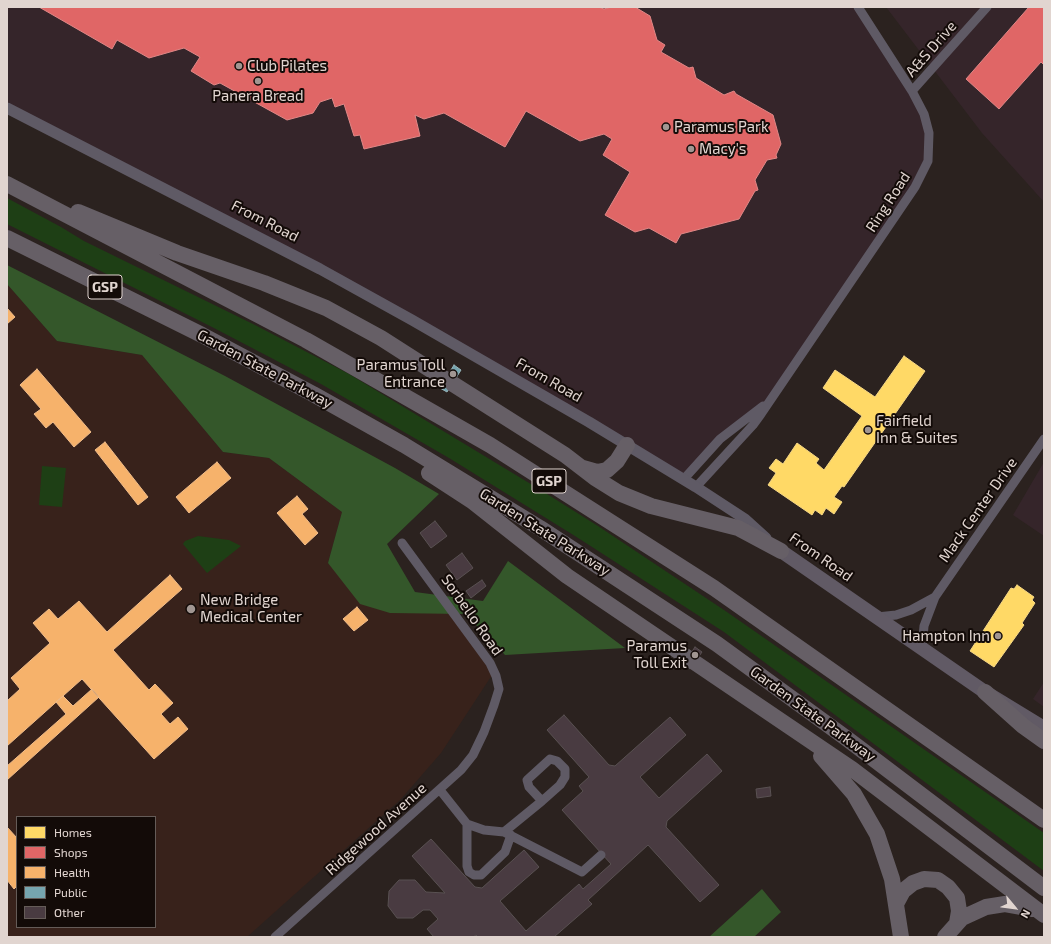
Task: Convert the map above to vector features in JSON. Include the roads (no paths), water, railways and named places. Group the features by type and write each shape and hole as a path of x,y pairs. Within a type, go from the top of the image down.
{"highway":[{"name":"GSP","path":"7,184 306,340 490,445 714,588 1044,820"},
{"path":"24,193 100,219 166,248 264,282 326,308 381,338 449,381 582,468 608,487 630,498 663,509 738,528 782,551"},
{"name":"Garden State Parkway","path":"7,238 195,332 313,394 404,445 540,528 674,614 803,706 1044,888"},
{"path":"313,394 461,494 562,572 793,731 852,769 1041,913"},
{"path":"582,468 596,472 607,470 618,461 627,445"},
{"path":"984,692 1044,741"},
{"path":"793,731 836,772 863,807 883,848 896,904 901,937"},
{"path":"896,904 903,891 913,883 924,879 938,880 948,887 957,898 959,911 957,923"},
{"path":"945,937 957,923 976,910 995,905 1016,905 1041,913"}],"main road":[{"name":"From Road","path":"782,551 984,692 1044,728"}],"street":[{"name":"Ring Road","path":"696,487 753,426 921,177 929,152 929,133 924,114 912,92 858,7"},
{"name":"A&S Drive","path":"912,92 987,7"},
{"name":"From Road","path":"7,108 320,269 627,445 696,487 745,519 782,551"},
{"path":"683,480 720,439 770,400"},
{"name":"Mack Center Drive","path":"922,649 924,626 935,596 1044,439"},
{"name":"Sorbello Road","path":"402,543 490,663 496,676 499,689 484,732"},
{"name":"Mack Center Drive","path":"877,617 896,615 911,610 935,596"},
{"name":"Ridgewood Avenue","path":"275,937 461,770 473,755 484,732"},
{"path":"467,824 467,866 469,872 474,875 481,875 505,852 508,833 560,785 565,777 565,769 557,760 550,759 527,780 529,787 542,801"},
{"path":"440,790 467,824 484,830 508,833 582,872 601,855"}],"place":[{"name":"Club Pilates","path":"239,66"},
{"name":"Panera Bread","path":"258,81"},
{"name":"Paramus Park","path":"666,127"},
{"name":"Macy's","path":"691,149"},
{"name":"Paramus Toll Entrance","path":"453,374"},
{"name":"Fairfield Inn & Suites","path":"868,430"},
{"name":"New Bridge Medical Center","path":"191,609"},
{"name":"Hampton Inn","path":"998,636"},
{"name":"Paramus Toll Exit","path":"695,655"}]}
